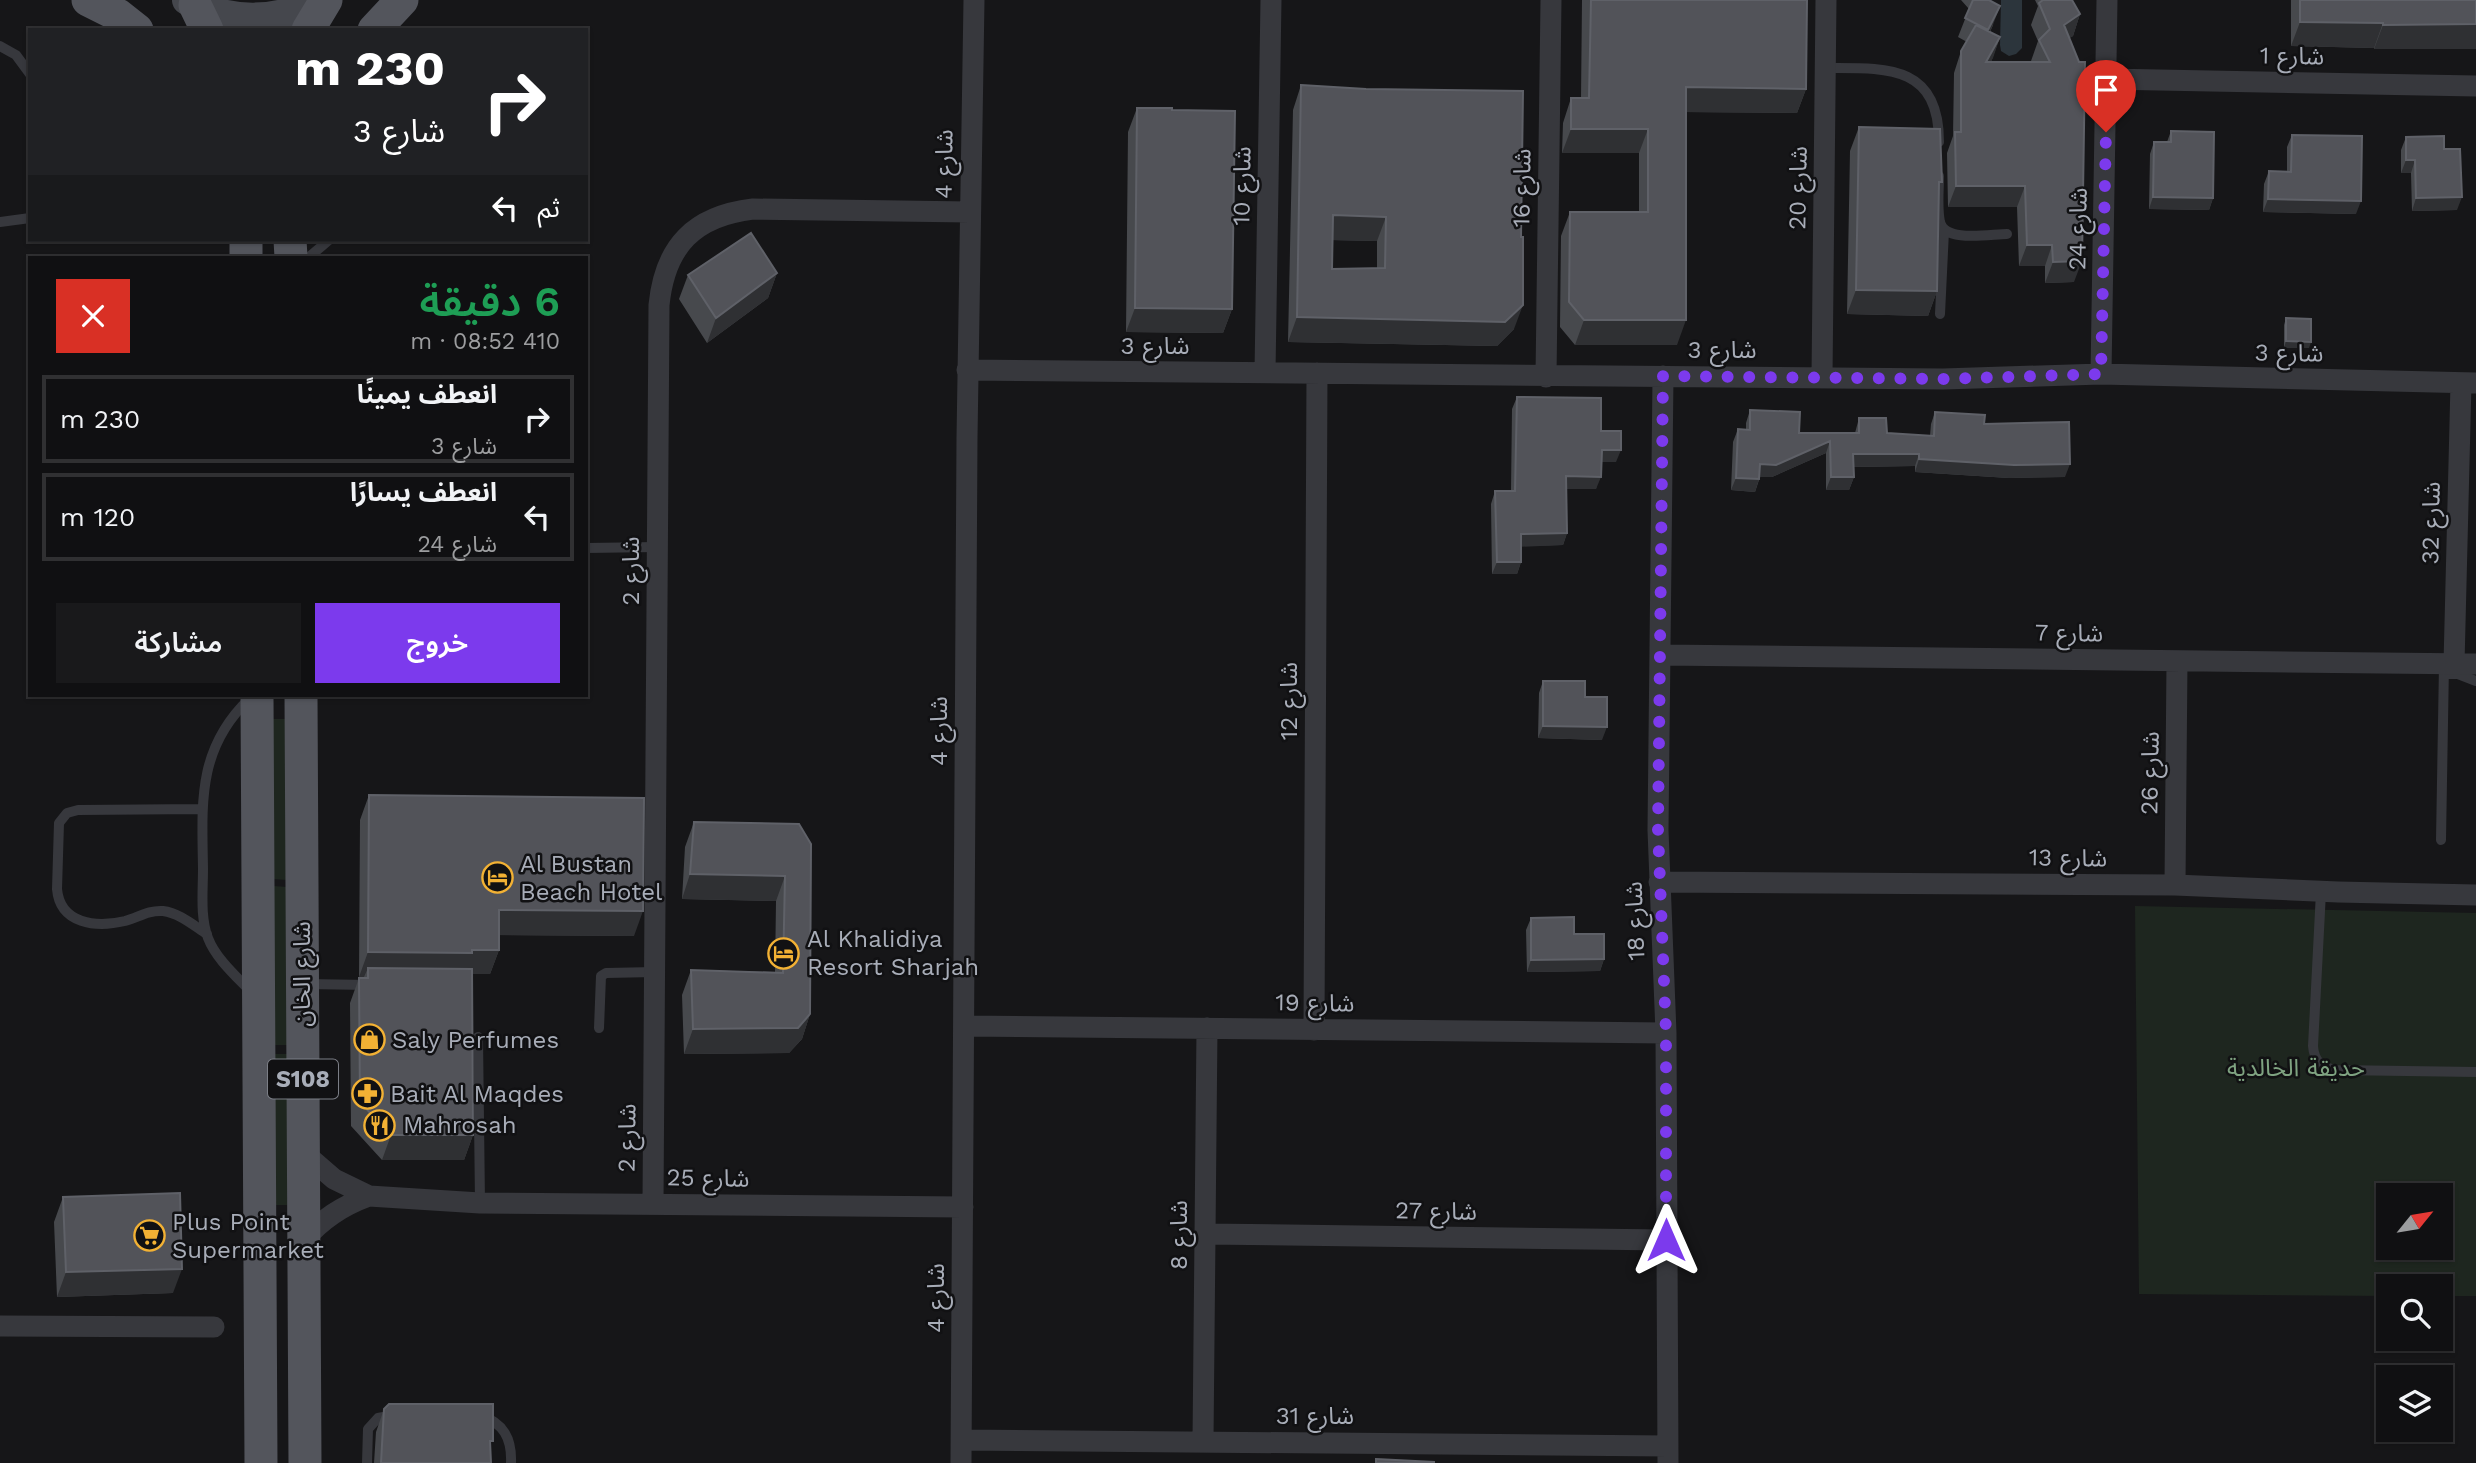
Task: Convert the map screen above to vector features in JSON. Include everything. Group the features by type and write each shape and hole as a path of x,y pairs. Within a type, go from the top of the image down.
{"main road":[{"path":"88,0 118,15 134,28"},
{"path":"197,11 248,18 284,15 319,0"},
{"path":"309,28 326,0"},
{"path":"376,28 402,0"},
{"name":"شارع الخان","path":"255,697 261,1463"},
{"name":"شارع الخان","path":"300,697 305,1463"}],"street":[{"name":"شارع 4","path":"961,1463 967,370 974,0"},
{"name":"شارع 10","path":"1265,372 1271,0"},
{"name":"شارع 16","path":"1546,377 1550,0"},
{"name":"شارع 20","path":"1822,377 1826,0"},
{"name":"شارع 24","path":"2101,374 2107,0"},
{"name":"شارع 1","path":"2107,79 2476,86"},
{"name":"شارع 2","path":"653,1204 659,304 662,280 671,256 685,237 705,222 729,212 753,209 970,212"},
{"name":"شارع 3","path":"967,370 1943,379 2101,374 2468,383"},
{"name":"شارع 12","path":"1314,1030 1317,373"},
{"name":"شارع 18","path":"1663,376 1658,830 1666,1033 1668,1454"},
{"name":"شارع 32","path":"2447,667 2468,383"},
{"name":"شارع 7","path":"1661,655 2447,667 2476,664"},
{"name":"شارع 26","path":"2175,885 2177,661"},
{"name":"شارع 13","path":"1660,882 2175,885 2321,892 2476,895"},
{"name":"شارع 19","path":"964,1026 1666,1033"},
{"name":"شارع 8","path":"1203,1442 1207,1028"},
{"name":"شارع 25","path":"304,1153 334,1179 369,1196 480,1203 963,1207"},
{"name":"شارع 25","path":"303,1241 332,1213 369,1196"},
{"name":"شارع 27","path":"1205,1234 1666,1240"},
{"path":"0,1326 214,1327"},
{"name":"شارع 31","path":"962,1440 1203,1442 1668,1454"}],"lane":[{"path":"0,46 16,55 28,71"},
{"path":"1825,68 1894,71 1907,75 1934,104 1938,117 1939,149"},
{"path":"1926,137 1939,137"},
{"path":"1939,162 1939,219 1944,230 1940,314"},
{"path":"0,222 28,218"},
{"path":"1944,230 1954,235 2007,234"},
{"path":"310,256 327,242"},
{"path":"588,548 657,547"},
{"path":"2447,667 2476,681"},
{"path":"2441,840 2447,667"},
{"path":"253,697 228,724 216,743 205,777 202,809 203,913 207,934 216,953 258,1000"},
{"path":"202,809 78,810 67,813 59,823 57,889 65,912 79,922 120,922 146,912 160,911 175,914 207,934"},
{"path":"2321,892 2313,1045 2317,1060 2322,1066 2336,1070 2476,1072"},
{"path":"599,1028 601,976 607,973 655,972"},
{"path":"302,984 382,985"},
{"path":"478,1037 480,1203"},
{"path":"367,1463 367,1436 372,1423 386,1415 405,1415"},
{"path":"467,1415 489,1418 505,1431 509,1440 511,1463"}],"green space":[{"path":"272,719 286,719 287,880 273,879"},
{"path":"274,886 287,887 287,1045 274,1045"},
{"name":"حديقة الخالدية","path":"2135,906 2476,913 2476,1296 2453,1296 2453,1274 2376,1274 2376,1296 2139,1294"},
{"path":"275,1054 287,1054 287,1205 274,1205"}],"shaded area":[{"path":"2001,0 2022,0 2022,48 2009,56 2001,51 2000,45"}],"building":[{"path":"1591,0 1807,0 1806,89 1686,87 1686,320 1584,320 1569,302 1570,212 1648,212 1648,129 1571,129 1571,98 1589,98"},
{"path":"1973,0 1989,0 2000,6 1988,30 1965,18"},
{"path":"2043,0 2072,0 2080,14 2064,25 2079,62 2085,62 2082,261 2053,262 2052,245 2027,245 2025,186 1956,186 1955,132 1961,132 1961,51 1976,25 2000,37 1986,62 2050,62 2039,40 2050,29 2039,3"},
{"path":"2300,0 2476,0 2476,24 2300,22"},
{"path":"1301,85 1366,89 1523,91 1523,305 1505,322 1297,317","holes":["1333,215 1386,217 1385,268 1332,269"]},
{"path":"1137,108 1235,111 1232,309 1135,308"},
{"path":"1859,127 1940,129 1942,182 1939,182 1937,291 1856,290"},
{"path":"2171,131 2214,132 2213,198 2153,197 2154,142 2171,142"},
{"path":"2292,135 2362,136 2361,201 2268,199 2269,171 2291,172"},
{"path":"2444,136 2444,149 2460,149 2462,197 2416,198 2415,160 2406,160 2406,137"},
{"path":"751,233 777,273 716,318 688,275"},
{"path":"2286,318 2311,319 2311,342 2286,341"},
{"path":"1517,397 1601,398 1601,431 1621,431 1621,450 1602,450 1601,477 1566,476 1567,533 1521,534 1521,562 1497,562 1495,491 1515,491"},
{"path":"1750,410 1800,412 1799,433 1859,433 1859,418 1886,418 1887,433 1934,436 1935,412 1985,415 1984,424 2069,422 2070,464 2014,465 1919,459 1919,454 1853,454 1854,477 1831,477 1830,441 1776,465 1760,464 1759,479 1736,478 1738,429 1750,430"},
{"path":"1543,681 1585,681 1585,697 1607,697 1607,727 1543,726"},
{"name":"Al Bustan Beach Hotel","path":"369,795 644,798 643,911 499,910 499,950 472,950 472,953 368,952"},
{"path":"694,822 799,824 811,844 810,1014 798,1028 693,1029 691,970 783,973 785,876 690,874"},
{"path":"1574,917 1574,934 1604,934 1604,959 1531,960 1531,918"},
{"path":"368,968 472,969 473,1135 391,1135 360,1102 359,978 368,978"},
{"path":"180,1193 182,1269 66,1272 63,1197"},
{"path":"389,1404 493,1404 491,1463 381,1463 384,1409"},
{"path":"1376,1459 1434,1462 1434,1463 1376,1463"}],"place":[{"name":"Al Bustan Beach Hotel","path":"497,878"},
{"name":"Al Khalidiya Resort Sharjah","path":"784,953"},
{"name":"Saly Perfumes","path":"369,1040"},
{"name":"Bait Al Maqdes","path":"367,1094"},
{"name":"Mahrosah","path":"380,1125"},
{"name":"Plus Point Supermarket","path":"149,1236"}],"route":[{"path":"1666,1240 1666,1033 1658,830 1663,376 1943,379 2101,374 2106,132"}]}
